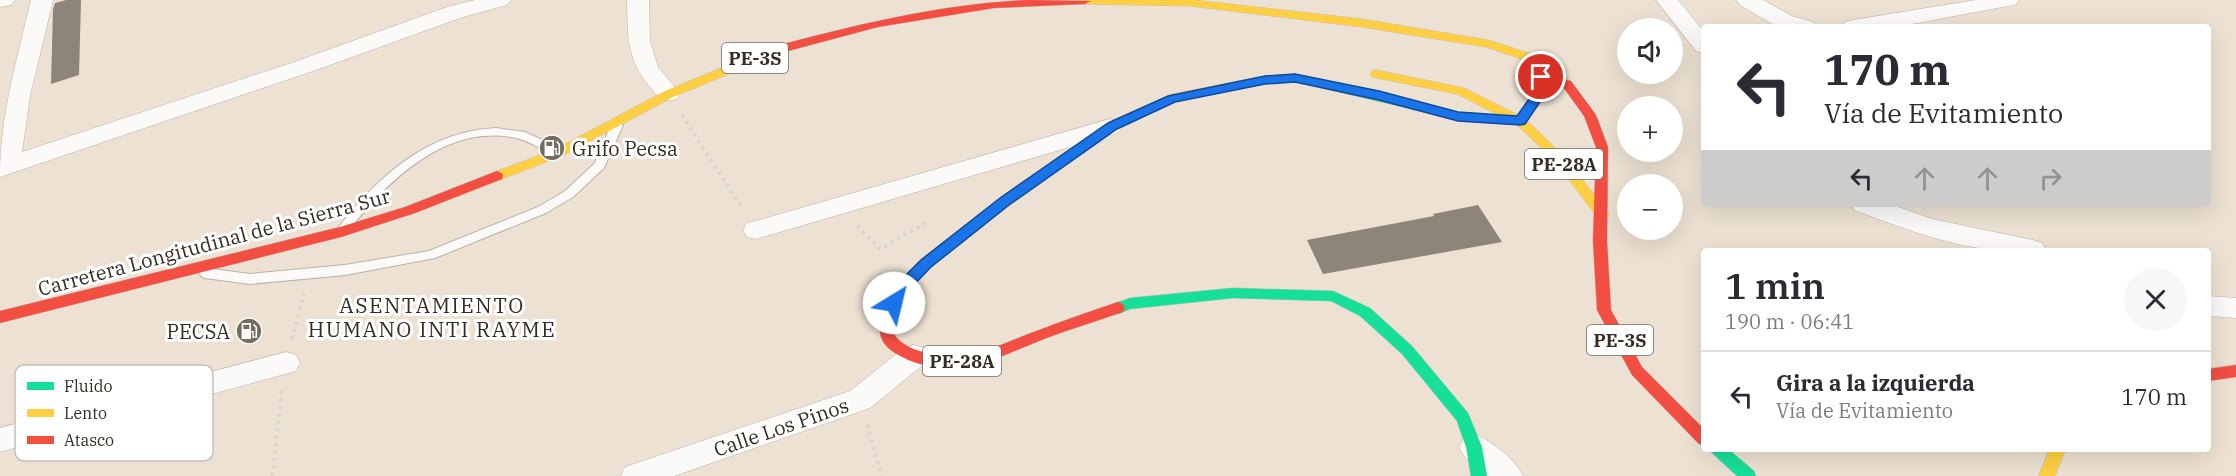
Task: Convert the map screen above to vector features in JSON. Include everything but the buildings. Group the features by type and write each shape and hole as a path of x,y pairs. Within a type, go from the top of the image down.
{"highway":[{"name":"Carretera Longitudinal de la Sierra Sur","path":"0,317 341,232 410,210 560,152 669,94 781,47 878,23 994,5 1118,0 1190,3 1362,23 1488,44 1543,62 1570,87 1590,115 1602,147 1600,241 1604,310 1636,371 1701,436"},
{"name":"PE-28A","path":"1520,121 1540,93 1543,62"},
{"path":"1295,78 1341,73"},
{"path":"1361,74 1382,75 1460,91 1520,121"},
{"name":"PE-28A","path":"1479,476 1474,447 1463,418 1407,350 1365,312 1333,296 1233,293 1130,304 1032,338 993,355 952,363 914,356 893,346 886,332 886,317 901,289 926,263 1005,202 1113,126 1172,99 1265,80 1295,78 1458,116 1520,121 1560,159 1602,214"},
{"path":"2211,375 2236,371"},
{"path":"1720,452 1748,476"},
{"path":"2047,476 2056,452"}],"street":[{"path":"0,1 4,0"},
{"path":"4,166 42,0"},
{"path":"4,166 308,65 455,12 500,0"},
{"path":"638,0 639,41 647,69 669,94"},
{"path":"1667,0 1701,42"},
{"path":"1747,0 1784,21 1794,24"},
{"path":"1872,24 2008,0"},
{"path":"756,230 1113,126"},
{"path":"1871,207 1929,228 2024,248"},
{"path":"2211,306 2236,308"},
{"name":"Calle Los Pinos","path":"636,476 860,400 914,356"},
{"path":"213,383 286,363"},
{"path":"0,440 15,436"},
{"path":"1474,447 1508,476"}],"lane":[{"path":"185,271 250,279 345,270 431,255 542,210 569,194 600,165 618,121"},
{"path":"341,232 372,192 409,160 446,141 490,131 521,135 560,152"}],"path":[{"path":"669,94 756,230"},
{"path":"838,207 880,249"},
{"path":"860,400 882,476"}],"traffic: fast":[{"path":"1520,121 1540,93 1543,62"},
{"path":"1305,80 1458,116 1520,121"},
{"path":"1118,308 1130,304 1233,293 1333,296 1365,312 1407,350 1463,418 1474,447 1479,476"},
{"path":"1720,452 1748,476"}],"traffic: slow":[{"path":"1085,1 1190,3 1362,23 1488,44 1543,62 1567,84"},
{"path":"497,176 560,152 669,94 773,51"},
{"path":"1376,74 1460,91 1520,121 1560,159 1602,214"},
{"path":"897,297 901,289 926,263 1005,202 1113,126 1172,98 1265,80 1295,78 1305,80"},
{"path":"2047,476 2056,452"}],"traffic: jam":[{"path":"773,51 878,23 994,5 1085,1"},
{"path":"1567,84 1590,115 1602,147 1600,241 1604,310 1637,371 1701,436"},
{"path":"0,317 341,232 410,210 497,176"},
{"path":"897,297 887,319 886,333 889,340 903,351 946,363 982,358 1052,330 1118,308"},
{"path":"2211,375 2236,371"}],"place":[{"name":"Grifo Pecsa","path":"552,148"},
{"name":"PECSA","path":"249,331"}],"district":[{"name":"ASENTAMIENTO HUMANO INTI RAYME","path":"432,317"}],"route":[{"path":"894,303 901,289 926,263 1005,202 1113,126 1172,99 1265,80 1295,78 1458,116 1520,121 1540,93 1541,77"}]}
